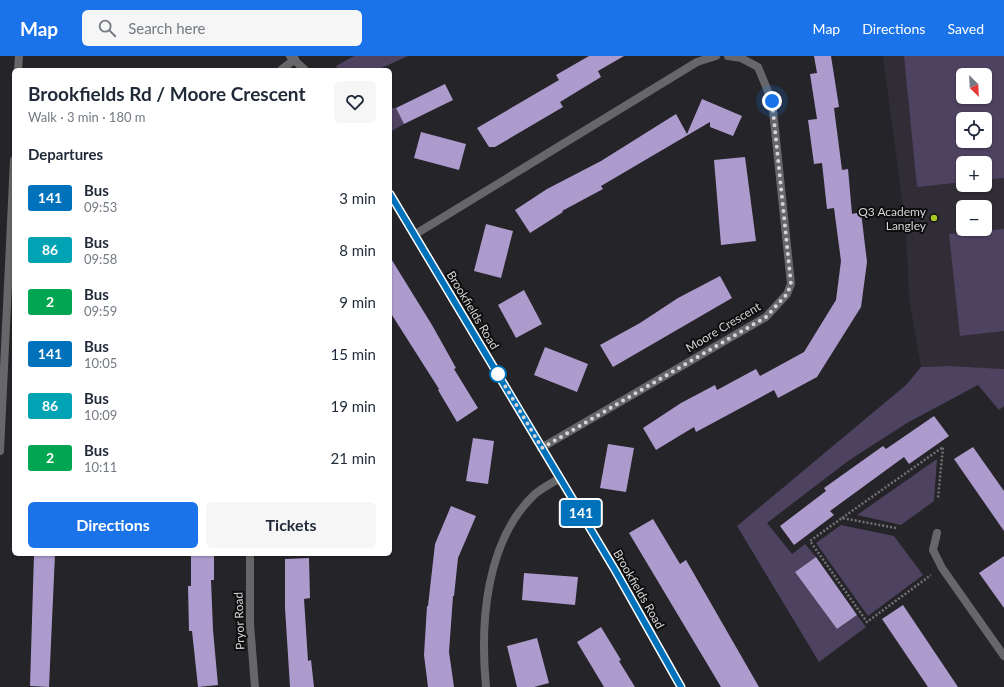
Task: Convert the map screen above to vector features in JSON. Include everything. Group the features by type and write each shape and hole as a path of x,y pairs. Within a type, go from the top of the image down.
{"street":[{"path":"18,68 19,56"},
{"path":"414,235 698,62 716,56"},
{"name":"Moore Crescent","path":"542,448 766,317 787,294 791,284 772,101 758,67 741,58 728,56"},
{"path":"283,68 292,58 303,68"},
{"name":"Brookfields Road","path":"392,197 615,570 681,687"},
{"path":"0,451 12,202"},
{"path":"486,687 484,650 485,620 488,589 499,552 522,509 535,494 560,478"},
{"path":"937,533 933,550 942,568 1004,656"},
{"name":"Pryor Road","path":"250,556 250,624 255,687"}],"path":[{"path":"931,575 867,622 810,541 943,447 938,498"},
{"path":"842,518 896,528"}],"shaded area":[{"path":"354,56 408,56 381,68 337,68 336,66"},
{"name":"Q3 Academy Langley","path":"883,56 1004,56 1004,369 949,366 921,367 909,298 906,230"},
{"path":"904,56 1004,56 1004,178 992,179 992,156 956,156 956,183 917,187"},
{"path":"392,108 396,108 404,124 392,131"},
{"path":"1004,229 1004,331 960,336 949,234 956,233 956,236 992,236 992,230"},
{"path":"949,366 1004,369 1004,406 999,410 978,385 907,423 848,461 767,523 792,554 805,544 816,557 795,572 837,629 857,615 866,627 819,662 737,526 906,385 921,367"},
{"path":"937,459 934,501 901,525 857,515"},
{"path":"841,525 894,536 923,575 868,616 816,543"}],"building":[{"path":"589,56 624,56 598,71 601,77 560,102 563,107 495,147 489,147 477,128 559,80 556,75"},
{"path":"814,56 831,56 839,107 834,108 842,170 848,169 852,214 861,212 867,262 861,307 817,377 778,398 774,390 696,432 694,427 656,450 643,428 681,403 715,385 717,390 756,369 760,376 804,352 836,300 841,261 834,208 827,209 822,163 814,164 808,120 817,119 810,74 817,73"},
{"path":"445,84 453,100 404,124 396,108"},
{"path":"702,99 742,116 733,136 710,127 710,122 601,186 603,189 562,211 563,212 530,233 515,210 547,189 601,161 676,114 687,134"},
{"path":"421,132 466,144 459,170 414,158"},
{"path":"745,157 756,241 721,245 714,160"},
{"path":"486,224 513,231 501,278 474,271"},
{"path":"392,260 432,325 456,368 454,369 478,408 457,422 438,390 439,389 392,315"},
{"path":"720,276 732,298 613,367 600,345 640,323 678,298"},
{"path":"524,290 542,324 516,338 498,305"},
{"path":"545,347 588,364 577,392 534,375"},
{"path":"934,416 949,436 909,464 904,457 830,511 834,515 794,545 780,526 826,491 824,488 883,446 886,449"},
{"path":"473,438 494,441 488,484 466,481"},
{"path":"608,444 634,448 626,492 600,488"},
{"path":"973,447 1004,491 1004,531 954,459"},
{"path":"451,506 476,516 458,558 453,596 449,652 454,687 428,687 424,655 427,606 435,544"},
{"path":"653,519 680,564 686,560 759,687 721,687 629,533"},
{"path":"34,556 55,556 49,687 30,686"},
{"path":"191,556 214,556 214,580 211,580 213,630 218,685 198,687 192,631 189,631 188,586 191,586"},
{"path":"1004,556 1004,608 979,573"},
{"path":"816,557 857,615 837,629 795,572"},
{"path":"309,558 310,598 304,599 308,661 311,660 314,687 290,687 285,608 285,559"},
{"path":"524,573 578,577 575,605 522,600"},
{"path":"903,605 958,687 928,687 882,619"},
{"path":"601,627 635,687 604,687 577,642"},
{"path":"537,638 549,683 534,687 517,687 507,646"}],"bus line":[{"name":"141","path":"392,197 615,570 681,687"}],"place":[{"name":"Q3 Academy Langley","path":"934,218"}],"route":[{"path":"498,374 497,373 542,448 766,317 787,294 791,284 772,101"}]}
